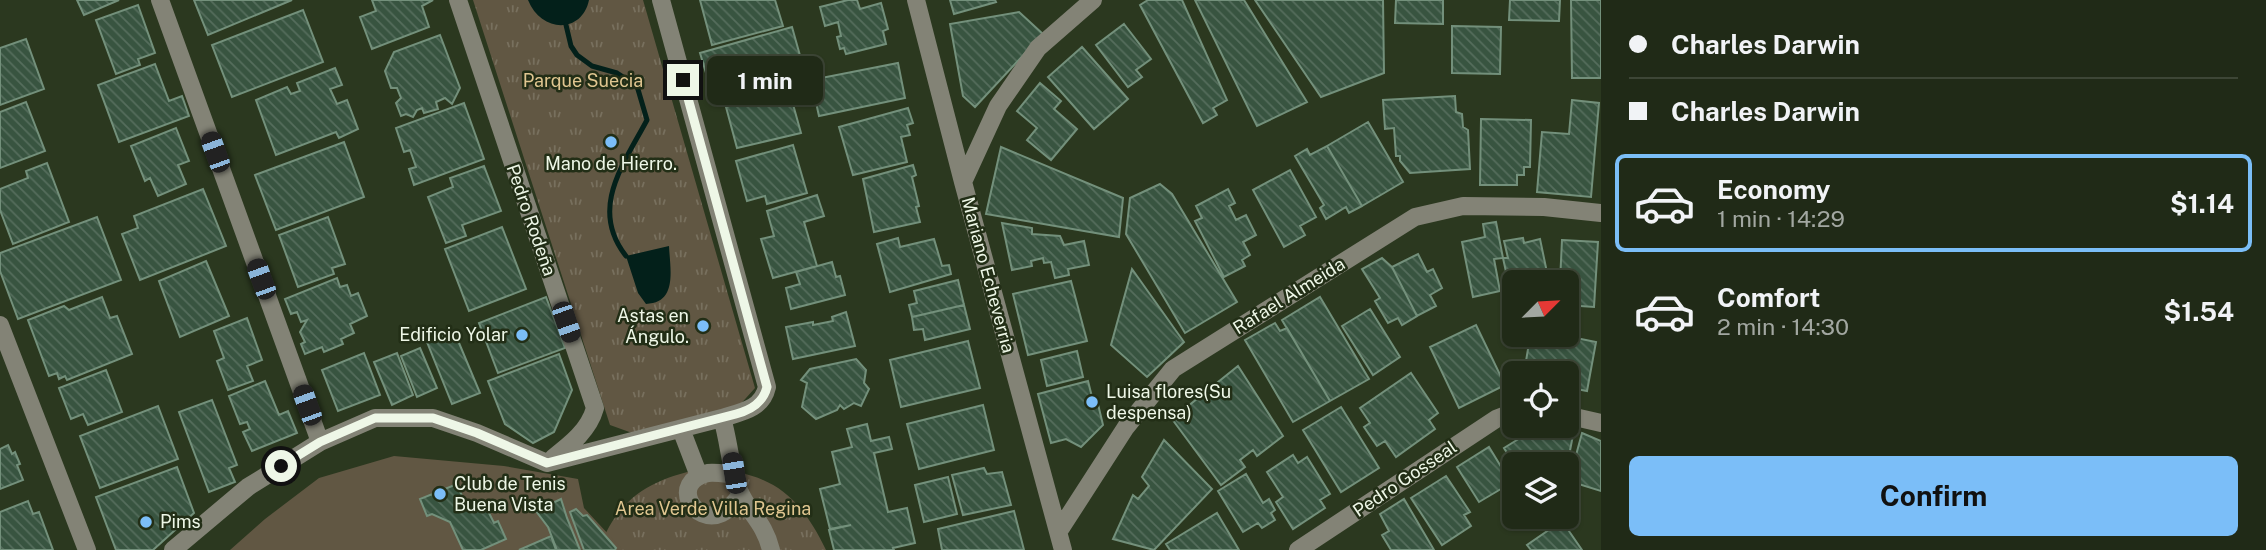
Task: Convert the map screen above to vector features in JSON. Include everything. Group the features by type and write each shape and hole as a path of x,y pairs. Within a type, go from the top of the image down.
{"street":[{"path":"160,0 320,442"},
{"name":"Pedro Rodeña","path":"458,0 595,408 592,419 584,430 547,463"},
{"path":"173,550 248,487 320,442 375,418 433,418 477,433 547,463 750,410 762,401 767,387 661,0"},
{"name":"Mariano Echeverria","path":"916,0 1063,550"},
{"path":"963,181 998,106 1038,48 1093,0"},
{"name":"Rafael Almeida","path":"1059,531 1126,427 1173,369 1415,217 1463,206 1544,207 1601,212"},
{"path":"0,326 87,550"},
{"name":"Pedro Gosseal","path":"1298,550 1502,417"},
{"path":"722,418 741,494 767,532 771,550"},
{"path":"1579,418 1601,423"},
{"path":"681,429 699,477"},
{"path":"735,475 710,472 699,477 692,481 687,498 692,506 702,513 714,515 723,513 741,494"}],"green space":[{"name":"Parque Suecia","path":"473,0 643,0 755,388 737,408 635,434 610,425"},
{"name":"Club de Tenis Buena Vista","path":"394,456 504,466 578,479 584,508 623,550 230,550 319,478"},
{"name":"Area Verde Villa Regina","path":"705,468 747,474 779,489 804,513 826,550 599,550 616,516 639,493 653,484"}],"water":[{"path":"528,0 589,0 578,19 561,25 542,19"},
{"path":"669,246 671,274 668,291 663,298 646,304 638,293 626,256"}],"building":[{"path":"77,0 119,0 84,15"},
{"path":"194,0 292,0 208,35"},
{"path":"372,0 433,0 422,6 429,27 372,49 360,17 376,11"},
{"path":"700,0 775,0 783,26 712,45"},
{"path":"857,0 860,9 881,3 888,29 883,31 886,44 846,54 844,48 840,49 837,37 841,36 838,22 825,26 820,7"},
{"path":"950,0 995,0 996,2 954,14"},
{"path":"1148,0 1182,0 1227,100 1213,108 1217,115 1203,123 1140,5"},
{"path":"1195,0 1244,0 1307,102 1257,126"},
{"path":"1255,0 1383,0 1384,73 1321,97"},
{"path":"1396,0 1443,0 1443,24 1395,23"},
{"path":"1510,0 1560,0 1559,21 1509,20"},
{"path":"1571,0 1601,0 1601,78 1572,78"},
{"path":"138,5 155,53 138,59 140,65 116,74 96,20"},
{"path":"303,10 323,62 232,97 212,45"},
{"path":"1019,12 1043,34 975,107 963,96 950,24"},
{"path":"1124,24 1151,59 1136,70 1142,77 1128,87 1096,45"},
{"path":"1452,26 1501,27 1500,74 1452,73"},
{"path":"792,27 806,77 715,103 700,53"},
{"path":"440,35 460,88 452,104 445,98 436,102 438,109 424,113 422,108 417,110 413,117 406,114 401,116 396,103 401,98 397,88 391,88 385,71 394,52"},
{"path":"26,39 44,89 0,105 0,48"},
{"path":"1082,47 1128,99 1094,129 1048,77"},
{"path":"898,63 905,98 819,116 811,80"},
{"path":"155,64 169,101 182,96 189,116 119,142 98,85"},
{"path":"335,68 342,85 330,89 337,104 347,100 358,129 339,138 336,132 276,155 256,100 287,87 291,94 300,91 297,83"},
{"path":"1040,83 1061,101 1054,109 1077,129 1051,160 1027,140 1037,128 1017,111"},
{"path":"789,90 801,133 737,148 726,107"},
{"path":"1455,96 1456,112 1462,114 1463,127 1468,130 1470,169 1410,173 1400,161 1400,156 1396,156 1394,128 1385,129 1383,100"},
{"path":"1572,100 1599,103 1591,197 1537,192 1542,132 1569,134"},
{"path":"26,102 45,151 0,168 0,112"},
{"path":"464,103 484,159 414,185 409,169 416,167 410,150 404,152 396,128"},
{"path":"908,108 913,123 907,125 910,135 901,137 907,162 853,175 839,127"},
{"path":"1481,119 1531,120 1530,167 1524,167 1524,175 1517,175 1517,185 1480,185"},
{"path":"1368,122 1403,182 1362,206 1327,146"},
{"path":"176,128 189,161 178,165 186,184 158,196 150,178 145,181 131,146"},
{"path":"344,142 364,197 276,230 255,175"},
{"path":"793,145 807,193 767,204 765,196 747,201 736,161"},
{"path":"1327,146 1362,206 1349,213 1346,207 1326,219 1320,208 1324,205 1295,156 1307,149 1310,155"},
{"path":"1001,147 1123,198 1119,237 986,214"},
{"path":"47,163 69,222 13,244 0,210 0,189 28,178 26,171"},
{"path":"913,165 916,175 912,177 920,222 874,232 863,179"},
{"path":"484,166 501,211 462,225 466,236 446,243 428,197 453,187 450,178"},
{"path":"1290,170 1316,217 1300,226 1305,235 1284,247 1253,190"},
{"path":"1160,184 1172,194 1237,302 1185,333 1126,234 1130,198"},
{"path":"203,189 226,246 140,280 122,234 138,228 134,216"},
{"path":"1228,189 1235,203 1229,206 1236,220 1246,215 1256,235 1243,242 1250,255 1242,260 1245,266 1224,277 1195,221 1202,218 1196,206"},
{"path":"817,195 824,216 804,222 817,266 773,278 761,239 774,236 767,211"},
{"path":"97,217 121,280 18,319 0,271 0,253"},
{"path":"328,217 345,264 332,268 334,274 298,287 279,235"},
{"path":"1496,222 1503,258 1494,259 1500,291 1473,297 1462,242 1485,237 1483,224"},
{"path":"1002,223 1032,228 1032,234 1060,236 1064,245 1084,241 1089,265 1068,269 1069,275 1055,278 1051,262 1044,263 1043,258 1031,261 1032,266 1012,270"},
{"path":"502,227 526,289 469,311 445,249"},
{"path":"898,238 900,247 934,239 942,266 949,265 951,274 890,292 877,244"},
{"path":"1523,238 1524,243 1540,239 1546,270 1506,270 1503,258 1508,258 1504,241"},
{"path":"1562,240 1598,242 1594,307 1579,306 1579,270 1561,270"},
{"path":"1418,254 1427,272 1433,269 1442,288 1430,295 1436,306 1417,316 1392,267"},
{"path":"1382,258 1392,267 1417,316 1402,325 1398,318 1388,323 1375,301 1380,298 1362,269"},
{"path":"206,261 229,316 180,337 159,281"},
{"path":"832,262 836,277 840,276 845,295 791,309 786,288 800,284 796,272"},
{"path":"1132,269 1184,342 1147,377 1111,345"},
{"path":"337,278 340,287 347,285 351,296 358,293 367,316 350,324 354,333 341,339 343,344 324,352 322,347 305,354 301,344 305,342 300,332 307,320 301,322 297,312 291,314 285,299"},
{"path":"958,280 964,305 912,317 909,305 917,303 914,291"},
{"path":"1071,281 1087,341 1028,355 1013,294"},
{"path":"102,297 110,318 117,316 132,354 67,380 65,376 59,379 57,373 49,376 28,320 64,306 69,310"},
{"name":"Edificio Yolar","path":"546,297 565,348 498,373 479,323"},
{"path":"1320,297 1369,379 1330,401 1282,320"},
{"path":"964,305 970,329 925,340 923,329 914,330 912,317"},
{"path":"1370,309 1400,357 1373,375 1342,326"},
{"path":"846,312 855,346 793,359 786,327 833,321 832,317"},
{"path":"247,318 262,360 247,366 253,381 228,390 217,361 224,358 214,331"},
{"path":"1275,323 1280,331 1287,328 1330,401 1293,422 1245,340"},
{"path":"1476,325 1502,379 1502,386 1459,408 1430,347"},
{"path":"454,331 480,393 452,404 427,342"},
{"path":"1579,339 1596,342 1587,391 1579,389 1579,361 1526,361 1528,347 1579,347"},
{"path":"968,341 980,388 901,407 890,360"},
{"path":"420,348 437,388 417,397 401,356"},
{"path":"1077,351 1083,377 1047,386 1041,360"},
{"path":"364,353 380,395 338,411 322,370"},
{"path":"397,353 413,395 392,405 374,362"},
{"path":"559,354 572,390 554,432 533,443 505,424 488,381"},
{"path":"856,359 866,370 864,383 869,389 861,406 854,403 844,409 840,405 837,410 816,419 802,407 807,383 801,380 810,369"},
{"path":"1238,366 1283,436 1257,456 1253,450 1240,460 1245,467 1221,485 1172,419"},
{"path":"106,370 122,412 88,425 83,414 71,419 59,388"},
{"path":"1411,373 1438,413 1429,420 1435,429 1396,457 1385,441 1377,446 1364,427 1370,423 1360,408"},
{"path":"265,381 279,415 288,411 297,433 252,451 243,432 250,429 247,422 240,424 229,396"},
{"path":"1088,381 1093,401 1097,400 1103,425 1081,447 1066,439 1051,443 1038,394"},
{"path":"212,400 237,465 229,468 235,482 209,492 179,412"},
{"path":"983,405 994,450 919,469 907,424"},
{"path":"158,406 178,459 100,488 80,436"},
{"path":"1341,407 1379,468 1341,492 1303,430"},
{"path":"867,424 871,441 889,437 892,449 874,453 888,512 907,508 915,543 893,548 894,550 834,550 829,530 851,525 830,529 820,489 840,484 832,452 852,447 847,429"},
{"path":"1582,433 1601,441 1601,491 1579,484 1579,452 1577,452"},
{"path":"1520,438 1572,438 1570,452 1506,452 1504,448"},
{"path":"1164,440 1212,489 1154,550 1113,539 1133,495 1138,499 1149,486 1142,477"},
{"path":"8,445 12,454 15,452 23,480 0,489 0,449"},
{"path":"1489,447 1502,468 1502,488 1479,502 1457,467"},
{"path":"1293,455 1298,463 1307,457 1330,494 1320,500 1325,508 1293,529 1276,502 1283,497 1267,472"},
{"path":"177,467 194,513 153,550 116,550 96,497"},
{"path":"984,468 987,474 1002,472 1011,505 963,515 952,475"},
{"path":"1246,474 1263,503 1269,499 1275,510 1271,513 1275,520 1262,528 1258,523 1243,532 1218,491"},
{"path":"1446,476 1470,512 1464,515 1471,526 1442,545 1411,498"},
{"path":"948,477 957,514 924,522 915,485"},
{"path":"457,484 467,508 488,511 494,523 498,521 506,539 481,550 463,550 450,522 432,514 427,516 420,499"},
{"path":"561,499 580,550 557,550 548,527 536,511"},
{"path":"1404,499 1434,550 1391,550 1382,535 1389,531 1380,514"},
{"path":"28,501 33,514 39,512 53,550 0,550 0,512"},
{"path":"576,509 583,516 587,515 615,550 584,550 570,512"},
{"path":"1014,511 1024,550 942,550 938,529"},
{"path":"1217,513 1239,550 1170,550 1166,544"},
{"path":"1550,529 1568,529 1582,550 1531,550 1527,545"},
{"path":"551,536 556,550 519,550"}],"waterway":[{"path":"566,25 571,46 577,55 592,66 617,73 637,86 647,120 620,170 610,204 610,221 615,239 626,256"}],"place":[{"name":"Mano de Hierro.","path":"611,142"},
{"name":"Astas en Ángulo.","path":"703,326"},
{"name":"Edificio Yolar","path":"522,335"},
{"name":"Luisa flores(Su despensa)","path":"1092,402"},
{"name":"Club de Tenis Buena Vista","path":"440,494"},
{"name":"Pims","path":"146,522"}],"route":[{"path":"281,466 320,442 375,418 433,418 477,433 547,463 750,410 762,401 767,387 683,80"}]}
